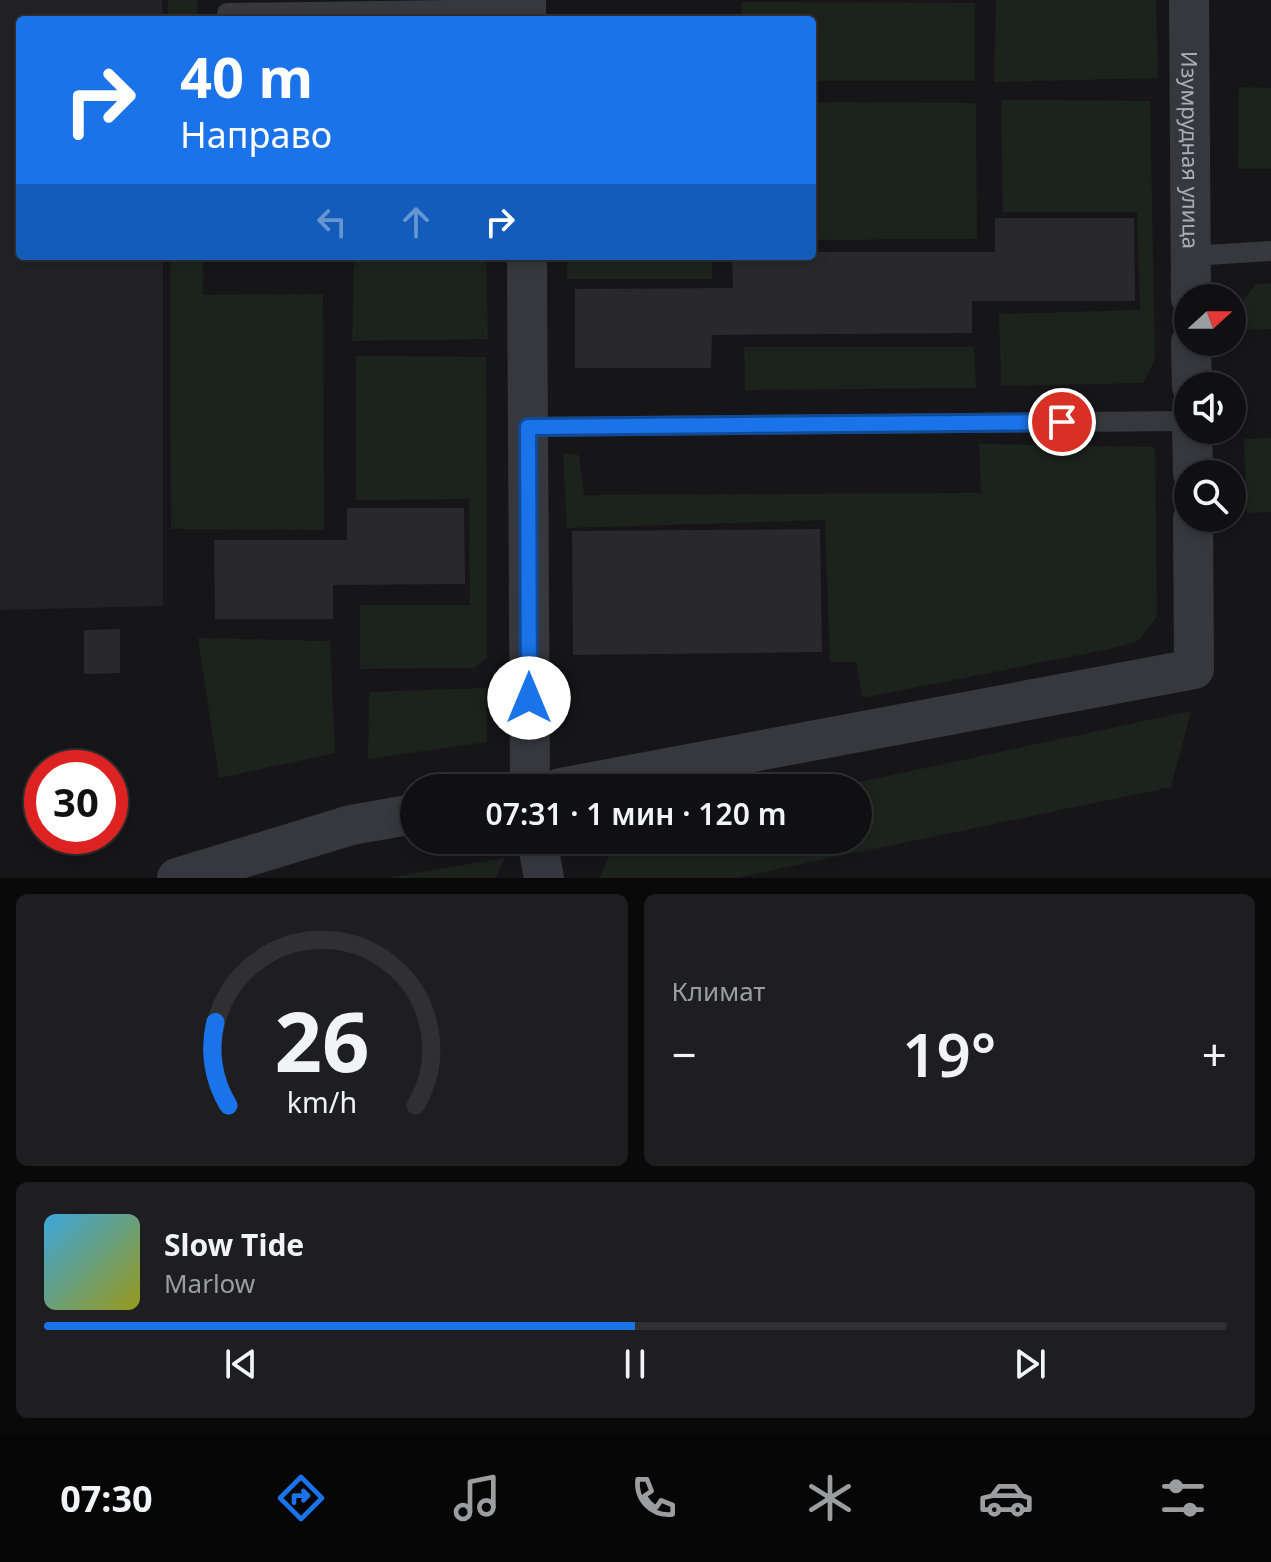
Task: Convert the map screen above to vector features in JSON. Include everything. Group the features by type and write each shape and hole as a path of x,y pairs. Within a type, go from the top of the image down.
{"street":[{"name":"Изумрудная улица","path":"1189,0 1191,284"},
{"path":"527,260 530,774"},
{"path":"635,774 1194,669 1193,532"},
{"path":"177,878 351,825 400,816"},
{"path":"540,854 544,878"}],"lane":[{"path":"227,13 526,10"},
{"path":"1191,256 1271,251"},
{"path":"528,427 1174,421"}],"shaded area":[{"path":"0,0 162,0 163,16 16,16 16,260 163,260 163,606 0,610"},
{"path":"168,0 197,0 198,16 168,16"},
{"path":"996,0 1156,0 1158,78 994,82"},
{"path":"742,2 975,3 975,81 816,81 816,16 742,16"},
{"path":"1239,87 1271,88 1271,169 1238,169"},
{"path":"1001,100 1150,101 1155,360 1143,383 1001,386 999,314 1140,310 1137,212 1003,212"},
{"path":"816,102 976,103 977,239 816,240"},
{"path":"170,260 203,260 203,295 323,294 324,530 171,529"},
{"path":"486,260 488,339 352,341 354,261"},
{"path":"567,260 712,260 712,279 567,279"},
{"path":"1271,283 1271,329 1246,330 1246,297 1256,284"},
{"path":"744,347 974,347 976,388 745,390"},
{"path":"356,356 486,357 487,658 474,668 360,669 360,605 470,605 469,499 356,500"},
{"path":"1271,438 1271,512 1247,513 1246,439"},
{"path":"979,444 1155,447 1157,617 1138,641 863,698 856,662 830,662 825,520 567,528 563,454 579,455 584,495 981,493"},
{"path":"198,638 330,641 335,753 219,778"},
{"path":"486,688 487,742 368,759 369,692"},
{"path":"1191,711 1171,787 872,849 872,779"},
{"path":"609,854 850,854 735,878 600,878"},
{"path":"505,858 495,878 388,878"}],"building":[{"path":"995,218 1134,218 1135,301 972,301 972,333 712,335 711,368 575,368 575,289 733,288 732,260 816,260 816,252 995,252"},
{"path":"347,508 464,508 465,584 333,585 333,619 215,619 214,540 347,540"},
{"path":"820,529 822,652 573,655 572,531"},
{"path":"120,629 120,673 84,674 84,630"}],"route":[{"path":"529,698 528,427 1062,422"}]}
